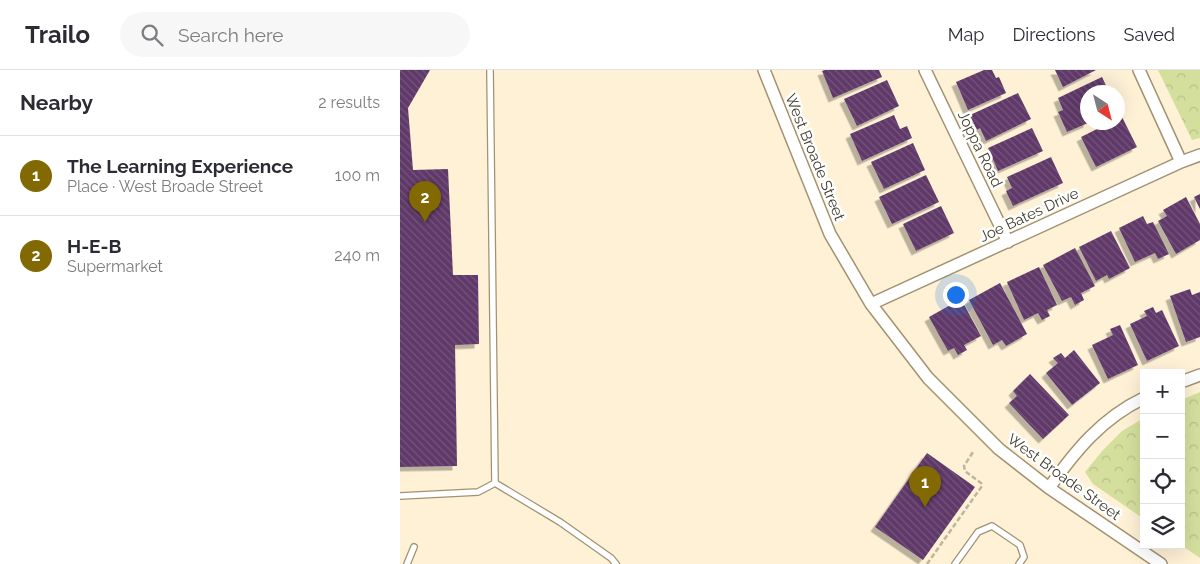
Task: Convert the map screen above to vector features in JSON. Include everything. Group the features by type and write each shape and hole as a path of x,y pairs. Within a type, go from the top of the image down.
{"street":[{"name":"West Broade Street","path":"764,70 830,234 871,304 928,378 999,449 1049,488 1154,562"},
{"name":"Joppa Road","path":"925,70 1008,242"},
{"path":"1139,70 1181,162"},
{"name":"Joe Bates Drive","path":"871,304 1200,155"},
{"path":"1185,381 1200,375"},
{"path":"1049,488 1073,454 1097,429 1127,406 1140,400"}],"lane":[{"path":"490,70 495,484"},
{"path":"400,496 478,492 495,484"},
{"path":"495,484 560,522 611,558 616,564"},
{"path":"955,564 978,532 992,526 1020,546 1024,557 1019,564"},
{"path":"407,564 414,548"}],"path":[{"path":"927,564 982,486 965,471 964,466 973,452"}],"green space":[{"path":"1158,70 1200,70 1200,138 1192,140"},
{"path":"1200,392 1200,558 1185,548 1185,398"},
{"path":"1140,420 1140,516 1093,484 1085,472 1122,431"}],"building":[{"path":"400,70 430,70 408,108 413,170 448,169 453,275 478,275 479,344 455,345 457,466 400,467"},
{"path":"879,70 882,77 833,98 822,71"},
{"path":"984,70 992,70 996,78 999,77 1006,93 968,110 956,82"},
{"path":"1055,70 1096,70 1063,87"},
{"path":"1102,77 1106,85 1085,85"},
{"path":"887,80 899,106 857,126 844,99"},
{"path":"1080,88 1080,126 1067,132 1058,112 1063,110 1058,98"},
{"path":"1018,93 1031,119 986,141 980,128 977,130 970,115"},
{"path":"894,115 900,129 907,126 912,138 862,161 850,134"},
{"path":"1125,123 1137,147 1096,167 1081,137 1095,130 1125,130"},
{"path":"1032,128 1043,151 998,171 988,148"},
{"path":"913,143 925,170 884,189 871,162"},
{"path":"1051,157 1063,183 1013,206 1006,191 1012,188 1007,177"},
{"path":"926,175 939,202 892,224 879,197"},
{"path":"1200,194 1200,209 1194,197"},
{"path":"1186,197 1200,224 1200,240 1176,254 1158,221 1167,216 1163,210"},
{"path":"941,206 954,233 916,251 903,224"},
{"path":"1143,216 1147,224 1153,222 1169,254 1158,259 1155,253 1135,262 1119,228"},
{"path":"1111,231 1130,268 1109,279 1107,275 1096,281 1079,247"},
{"path":"1075,248 1095,286 1081,293 1084,300 1075,305 1071,297 1062,301 1043,265"},
{"path":"1039,267 1057,305 1047,310 1050,316 1042,320 1038,313 1024,320 1007,282"},
{"path":"1000,283 1027,334 1006,346 1002,340 993,345 969,300"},
{"path":"1190,289 1192,295 1200,292 1200,337 1186,342 1170,296"},
{"path":"961,299 981,336 964,345 967,350 958,355 954,348 948,351 929,317"},
{"path":"1153,307 1156,313 1162,310 1179,346 1147,361 1130,324 1147,316 1144,311"},
{"path":"1120,325 1138,365 1108,379 1092,345 1113,335 1110,329"},
{"path":"1074,350 1100,383 1072,405 1046,373 1058,363 1053,358 1061,353 1065,358"},
{"path":"1030,374 1069,415 1043,439 1009,403 1017,396 1013,391"},
{"path":"927,453 975,487 923,560 875,527"}],"place":[{"name":"H-E-B","path":"425,222"},
{"name":"The Learning Experience","path":"925,507"}]}
